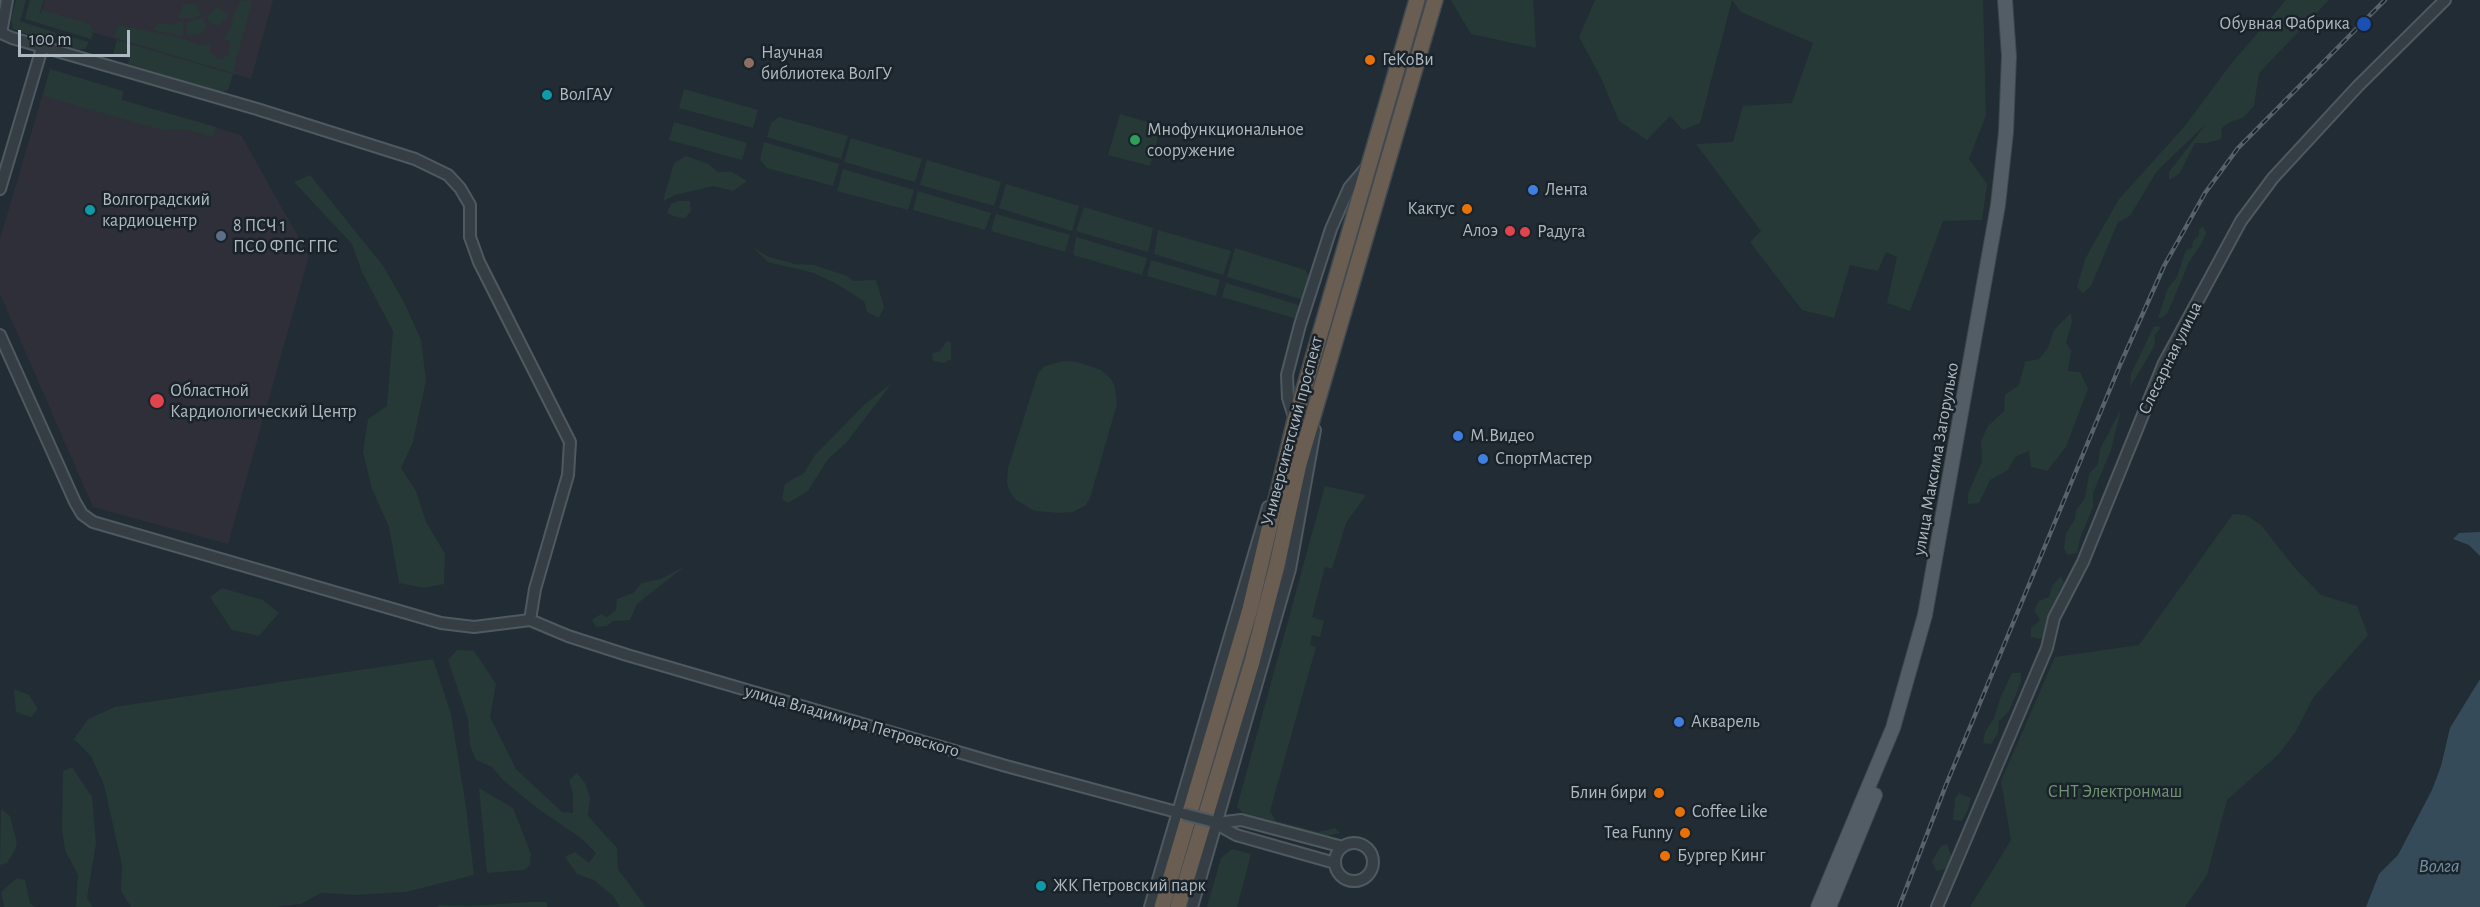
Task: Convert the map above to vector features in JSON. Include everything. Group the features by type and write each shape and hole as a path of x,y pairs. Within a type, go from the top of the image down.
{"highway":[{"name":"Университетский проспект","path":"1162,907 1250,609 1295,420 1417,0"},
{"name":"Университетский проспект","path":"1178,907 1252,662 1277,565 1299,464 1435,0"}],"main road":[{"name":"улица Максима Загорулько","path":"1818,907 1893,728 1925,615 1998,205 2006,132 2008,67 2005,0"},
{"name":"улица Максима Загорулько","path":"1829,907 1902,729 1934,618 1948,549 2006,207 2016,60 2011,0"}],"street":[{"path":"0,335 75,502 82,514 93,522 441,623 474,627 530,620 535,589 570,466 570,442 479,262 470,237 470,205 460,188 448,175 415,159 257,108 42,48 1,33 7,0"},
{"name":"Слесарная улица","path":"1937,907 2047,648 2054,618 2082,562 2164,363 2241,221 2273,178 2350,94 2445,0"},
{"path":"0,189 42,48"},
{"path":"1295,420 1287,398 1287,375 1307,303 1331,229 1349,188 1371,161"},
{"name":"Университетский проспект","path":"1192,907 1214,822 1290,569 1324,379"},
{"name":"Университетский проспект","path":"1150,907 1181,814 1251,558 1295,420"},
{"name":"улица Владимира Петровского","path":"530,620 627,656 1006,766 1214,822"},
{"path":"1214,822 1241,820 1343,847 1357,843 1367,849 1372,856 1368,875 1355,881 1341,876 1335,863 1335,857 1343,847"},
{"path":"1214,822 1236,835 1335,863"}],"shaded area":[{"path":"45,0 273,0 251,79 40,17"},
{"name":"Областной Кардиологический Центр","path":"50,69 123,91 122,100 241,135 309,256 228,544 93,507 0,294 0,239"}],"green space":[{"path":"16,0 26,0 20,21 56,33 52,43 13,29 11,19"},
{"path":"30,0 44,0 39,16 42,10 90,24 93,32 86,30 93,33 91,39 25,19"},
{"path":"252,0 233,73 114,37 120,25 185,39 198,45 211,44 209,52 215,58 220,59 230,53 228,51 231,44 228,40 223,39 231,28 233,15 241,1"},
{"path":"1451,0 1533,0 1536,48 1471,34"},
{"path":"1595,0 1732,0 1700,123 1683,130 1670,116 1647,140 1619,121 1601,78 1579,37"},
{"path":"1732,0 1983,0 1986,115 1969,159 1987,184 1982,220 1943,221 1910,311 1887,303 1897,257 1886,252 1878,271 1850,265 1834,318 1802,310 1750,242 1761,231 1696,144 1733,142 1743,106 1792,103 1813,43 1741,12"},
{"path":"2286,0 2329,0 2259,73 2254,106 2243,118 2230,122 2222,128 2221,139 2207,143 2195,143 2179,174 2169,180 2169,172 2206,124 2157,171 2130,216 2118,222 2091,286 2083,293 2077,287 2085,259 2119,199 2184,127 2231,64"},
{"path":"195,3 201,15 193,18 178,18 183,5"},
{"path":"218,7 229,15 218,26 209,23 207,17"},
{"path":"203,18 206,25 203,33 187,36 187,22"},
{"path":"177,22 183,22 183,36 153,30 159,23 176,25"},
{"path":"60,34 89,42 85,49 75,50 56,44"},
{"path":"117,40 233,74 228,90 221,92 128,64 129,59 113,54"},
{"path":"50,69 123,91 122,100 216,127 213,137 185,129 162,130 43,96"},
{"path":"684,89 758,110 753,128 679,108"},
{"name":"Мнофункциональное сооружение","path":"1120,114 1161,126 1150,166 1108,155"},
{"path":"779,117 848,136 841,159 767,137 771,123"},
{"path":"674,122 747,143 742,160 669,140"},
{"path":"851,138 922,159 915,182 844,162"},
{"path":"764,142 839,164 833,186 767,168 760,160"},
{"path":"686,156 708,164 718,172 732,172 747,181 733,191 714,186 675,195 663,201 674,163"},
{"path":"927,160 1001,182 994,206 920,185"},
{"path":"843,169 914,190 908,210 837,191"},
{"path":"310,175 384,267 404,302 421,340 426,380 413,442 401,468 416,491 426,522 445,554 444,584 424,588 399,583 389,527 372,489 363,452 368,419 387,406 393,331 362,272 352,244 294,182"},
{"path":"1006,184 1079,206 1072,231 999,208"},
{"path":"918,191 991,213 985,230 913,210"},
{"path":"690,201 691,211 685,218 667,213 671,204"},
{"path":"1084,207 1153,228 1148,252 1076,231"},
{"path":"996,214 1070,235 1065,252 991,231"},
{"path":"2203,226 2206,233 2202,243 2189,262 2168,312 2162,318 2158,318 2168,288 2177,277 2186,250 2192,248 2193,241"},
{"path":"1158,230 1231,251 1223,275 1154,254"},
{"path":"1076,237 1147,258 1142,275 1073,255"},
{"path":"752,247 769,257 795,264 814,265 847,276 853,281 876,280 884,307 879,318 867,312 864,301 835,283 814,273 768,262"},
{"path":"1235,248 1305,270 1309,276 1304,300 1227,277"},
{"path":"1151,260 1220,280 1216,296 1147,276"},
{"path":"1226,283 1302,306 1299,316 1294,318 1222,297"},
{"path":"2071,313 2072,322 2066,342 2071,351 2068,371 2080,372 2088,389 2066,447 2047,471 2031,467 2029,451 2015,457 2008,470 1990,480 1979,503 1968,504 1968,494 1982,461 1981,441 1988,426 2004,411 2005,395 2019,385 2025,362 2039,359 2048,348 2054,330"},
{"path":"2154,326 2161,327 2155,335 2154,347 2130,387 2131,374"},
{"path":"947,341 951,343 951,359 944,363 933,361 932,354 940,351"},
{"path":"1064,361 1077,362 1101,370 1111,379 1115,387 1117,404 1086,505 1073,512 1035,511 1016,500 1010,492 1007,483 1008,468 1038,373 1045,366"},
{"path":"892,383 846,443 828,459 808,491 788,503 782,499 785,484 804,473 815,455 865,404"},
{"path":"2121,409 2111,450 2093,493 2093,507 2081,536 2077,553 2067,555 2064,548 2066,533 2075,519 2076,510 2085,498 2089,474 2098,464 2100,449"},
{"path":"1325,486 1366,495 1346,523 1332,569 1325,567 1312,617 1324,621 1320,637 1312,635 1310,645 1316,647 1270,811 1276,821 1318,832 1335,828 1340,833 1321,837 1246,816 1237,807"},
{"name":"СНТ Электронмаш","path":"2233,514 2246,515 2261,525 2294,567 2321,595 2357,606 2368,635 2313,698 2296,731 2279,754 2227,800 2207,875 2185,907 1970,907 2011,840 2001,781 2055,657 2139,645"},
{"path":"685,566 637,604 630,620 613,621 607,626 596,627 592,620 601,614 607,617 616,610 617,599 633,593 642,583 661,579"},
{"path":"2061,576 2064,583 2059,591 2046,634 2040,639 2031,637 2031,628 2040,620 2034,610 2039,601 2049,597 2052,586"},
{"path":"222,588 263,600 279,613 259,636 232,630 210,597"},
{"path":"457,650 474,651 496,684 490,717 516,769 562,812 573,813 573,794 569,780 577,773 585,783 590,798 588,816 617,848 618,869 646,907 620,907 613,896 594,880 577,874 565,857 575,852 589,863 596,853 581,838 537,808 503,780 492,767 476,760 470,745 468,719 448,660"},
{"path":"433,659 451,714 474,875 406,892 356,895 321,893 301,904 275,907 131,907 121,891 122,865 104,785 91,756 74,739 88,719 115,707"},
{"path":"2012,673 2021,673 2021,681 2009,711 1999,721 1998,733 1991,744 1983,743 1985,732 1994,718"},
{"path":"14,689 29,695 38,709 31,717 16,712"},
{"path":"72,767 92,797 96,843 87,898 93,907 76,907 78,875 65,850 62,829 63,771"},
{"path":"479,788 513,808 531,854 530,865 524,870 487,873"},
{"path":"1959,793 1971,798 1962,821 1953,820 1955,798"},
{"path":"1,809 10,816 17,843 7,863 0,865"},
{"path":"1947,844 1952,858 1946,869 1936,871 1932,861 1941,846"},
{"path":"1232,849 1251,854 1237,907 1207,907 1221,858"},
{"path":"17,878 25,880 30,903 35,907 4,907 1,892"},
{"path":"547,902 547,907 437,907 439,905 470,906"}],"water":[{"path":"2480,532 2480,556 2469,545 2453,539 2459,533"},
{"name":"Волга","path":"2480,679 2480,907 2366,907 2379,874 2398,855 2432,790 2441,766 2450,728"}],"railway":[{"path":"1899,907 1946,785 2120,365 2164,266 2205,193 2238,148 2385,0"}],"place":[{"name":"Обувная Фабрика","path":"2364,24"},
{"name":"ГеКоВи","path":"1370,60"},
{"name":"Научная библиотека ВолГУ","path":"749,63"},
{"name":"ВолГАУ","path":"547,95"},
{"name":"Мнофункциональное сооружение","path":"1135,140"},
{"name":"Лента","path":"1533,190"},
{"name":"Кактус","path":"1467,209"},
{"name":"Волгоградский кардиоцентр","path":"90,210"},
{"name":"Алоэ","path":"1510,231"},
{"name":"Радуга","path":"1525,232"},
{"name":"8 ПСЧ 1 ПСО ФПС ГПС","path":"221,236"},
{"name":"Областной Кардиологический Центр","path":"157,401"},
{"name":"М.Видео","path":"1458,436"},
{"name":"СпортМастер","path":"1483,459"},
{"name":"Акварель","path":"1679,722"},
{"name":"Блин бири","path":"1659,793"},
{"name":"Coffee Like","path":"1680,812"},
{"name":"Tea Funny","path":"1685,833"},
{"name":"Бургер Кинг","path":"1665,856"},
{"name":"ЖК Петровский парк","path":"1041,886"}]}
